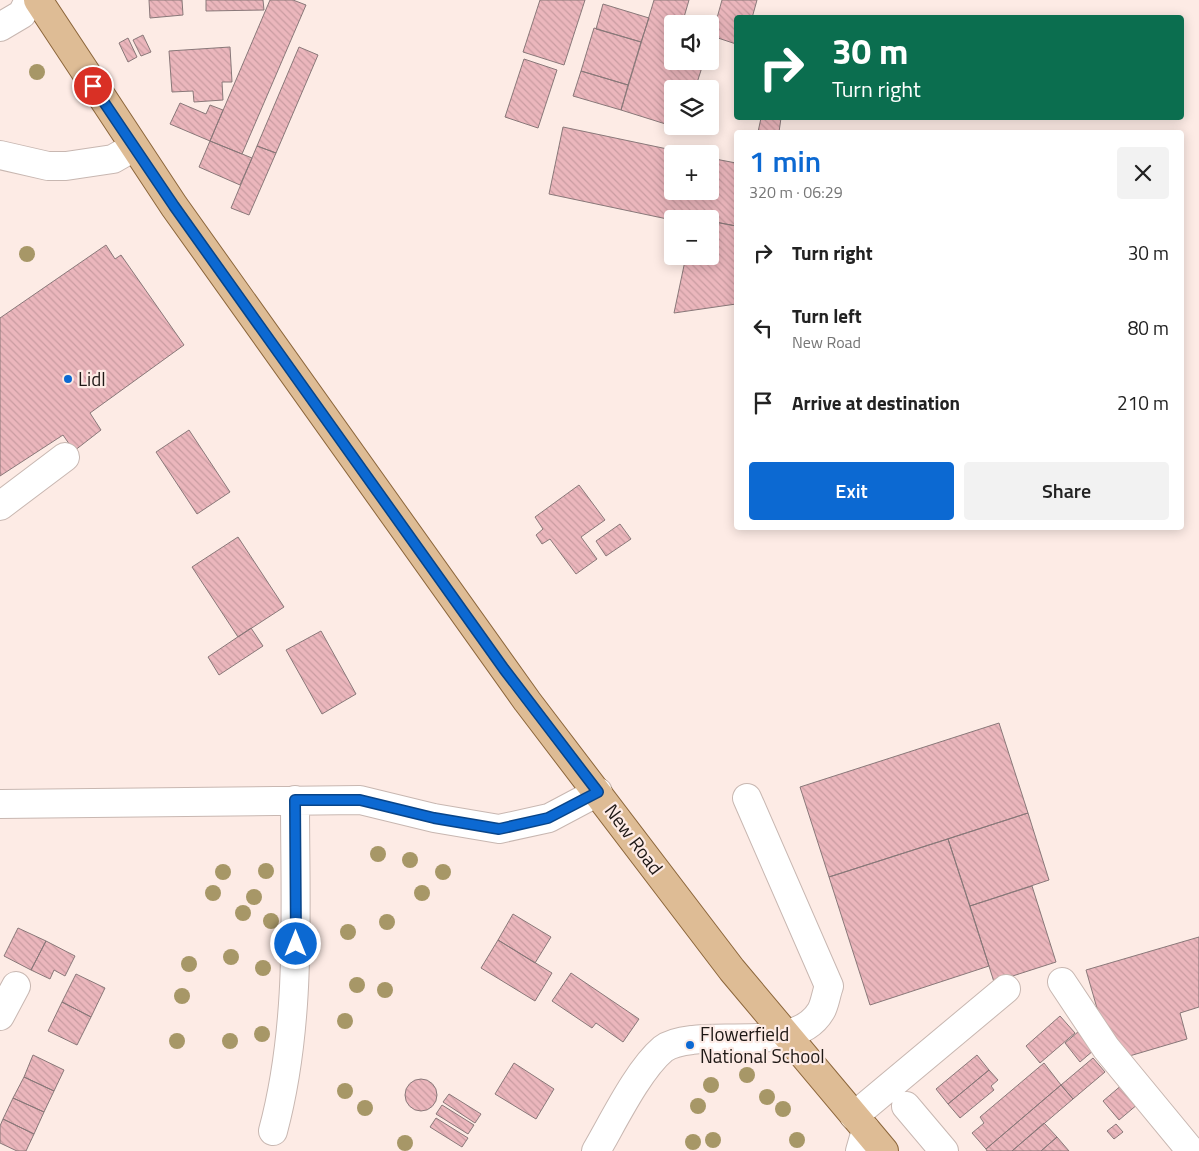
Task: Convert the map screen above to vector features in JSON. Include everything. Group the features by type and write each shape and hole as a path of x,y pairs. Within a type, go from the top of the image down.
{"main road":[{"name":"New Road","path":"38,0 174,206 522,693 732,970 786,1035 860,1132 884,1151"}],"street":[{"path":"0,27 22,14 29,0"},
{"path":"0,155 48,166 66,166 113,159 134,147"},
{"path":"0,506 65,457"},
{"path":"0,804 360,800 434,818 499,829 548,818 598,792"},
{"path":"596,1151 631,1090 664,1048 680,1042 697,1039 786,1035 806,1028 821,1011 829,986 747,798"},
{"path":"273,1130 291,1035 296,961 295,800"},
{"path":"1062,982 1106,1048 1191,1151"},
{"path":"0,1016 16,986"},
{"path":"860,1132 1006,989"},
{"path":"906,1106 944,1151"}],"building":[{"path":"149,0 182,0 183,15 150,18"},
{"path":"206,0 263,0 264,10 206,11"},
{"path":"270,0 293,0 306,5 242,154 210,141"},
{"path":"540,0 585,0 564,65 523,52"},
{"path":"654,0 689,0 685,15 664,15 664,70 701,70 698,80 664,80 664,123 621,110"},
{"path":"722,0 757,0 753,15 734,15 734,43 719,38 718,15"},
{"path":"603,4 649,18 641,42 596,29"},
{"path":"594,28 641,42 628,85 581,71"},
{"path":"143,35 151,52 141,56 133,40"},
{"path":"128,38 137,57 128,62 119,43"},
{"path":"230,47 232,82 222,82 223,100 194,102 193,91 172,92 169,51"},
{"path":"299,47 318,55 276,153 257,146"},
{"path":"524,59 557,70 538,128 505,117"},
{"path":"581,71 628,85 621,110 573,96"},
{"path":"180,103 206,114 210,105 223,110 210,141 170,124"},
{"path":"761,120 781,120 779,130 758,130"},
{"path":"563,127 664,148 664,200 719,200 719,160 734,163 734,226 719,223 719,210 664,210 664,218 549,194"},
{"path":"210,141 252,158 240,185 199,167"},
{"path":"257,146 276,153 249,215 231,208"},
{"path":"719,223 734,226 734,304 674,313 684,265 719,265"},
{"name":"Lidl","path":"106,245 115,259 121,255 184,345 90,413 101,430 74,451 63,435 0,476 0,318"},
{"path":"189,430 230,492 197,514 156,452"},
{"path":"579,485 605,520 581,537 597,559 576,574 550,539 542,544 536,535 543,529 535,517"},
{"path":"620,524 631,539 606,556 596,541"},
{"path":"238,537 284,607 238,637 192,567"},
{"path":"251,628 263,646 219,675 208,657"},
{"path":"321,631 356,694 322,714 286,650"},
{"path":"999,723 1028,813 829,877 800,787"},
{"path":"1028,813 1049,880 970,906 948,839"},
{"path":"948,839 989,966 870,1005 829,877"},
{"path":"1032,886 1056,962 994,982 970,906"},
{"path":"513,914 551,937 535,963 498,940"},
{"path":"18,928 46,941 31,970 4,956"},
{"path":"1199,937 1199,1007 1180,1013 1187,1039 1126,1057 1103,1029 1086,970"},
{"path":"498,940 552,973 535,1001 481,968"},
{"path":"46,941 75,956 65,976 54,970 50,979 31,970"},
{"path":"571,973 639,1019 623,1042 596,1023 592,1028 552,1001"},
{"path":"76,974 105,988 91,1017 62,1002"},
{"path":"62,1002 91,1017 77,1045 48,1031"},
{"path":"1060,1016 1075,1033 1040,1063 1026,1046"},
{"path":"1079,1031 1094,1050 1080,1062 1065,1043"},
{"path":"33,1055 64,1070 54,1091 24,1077"},
{"path":"977,1055 989,1070 948,1104 936,1089"},
{"path":"1093,1058 1105,1072 1073,1099 1061,1085"},
{"path":"514,1063 554,1089 536,1119 495,1094"},
{"path":"1044,1063 1061,1085 986,1149 972,1133 984,1123 980,1117"},
{"path":"989,1070 998,1080 991,1086 994,1090 960,1118 948,1104"},
{"path":"24,1077 54,1091 44,1112 13,1098"},
{"path":"421,1079 432,1084 437,1095 432,1106 421,1111 410,1106 405,1095 410,1084"},
{"path":"1123,1084 1138,1104 1119,1120 1103,1101"},
{"path":"1061,1085 1073,1099 1012,1151 987,1151 986,1149"},
{"path":"449,1094 481,1114 475,1123 443,1102"},
{"path":"13,1098 44,1112 34,1134 3,1119"},
{"path":"442,1105 474,1125 468,1134 436,1114"},
{"path":"436,1118 468,1138 462,1147 430,1127"},
{"path":"3,1119 34,1134 26,1151 17,1151 0,1143 0,1126"},
{"path":"1044,1123 1057,1137 1041,1151 1012,1151"},
{"path":"1116,1124 1123,1132 1114,1139 1107,1131"},
{"path":"1057,1137 1069,1151 1041,1151"}],"place":[{"name":"Lidl","path":"68,379"},
{"name":"Flowerfield National School","path":"690,1045"}],"route":[{"path":"93,86 174,206 504,669 598,792 548,818 524,825 499,829 434,818 360,800 295,800 296,944"}]}
